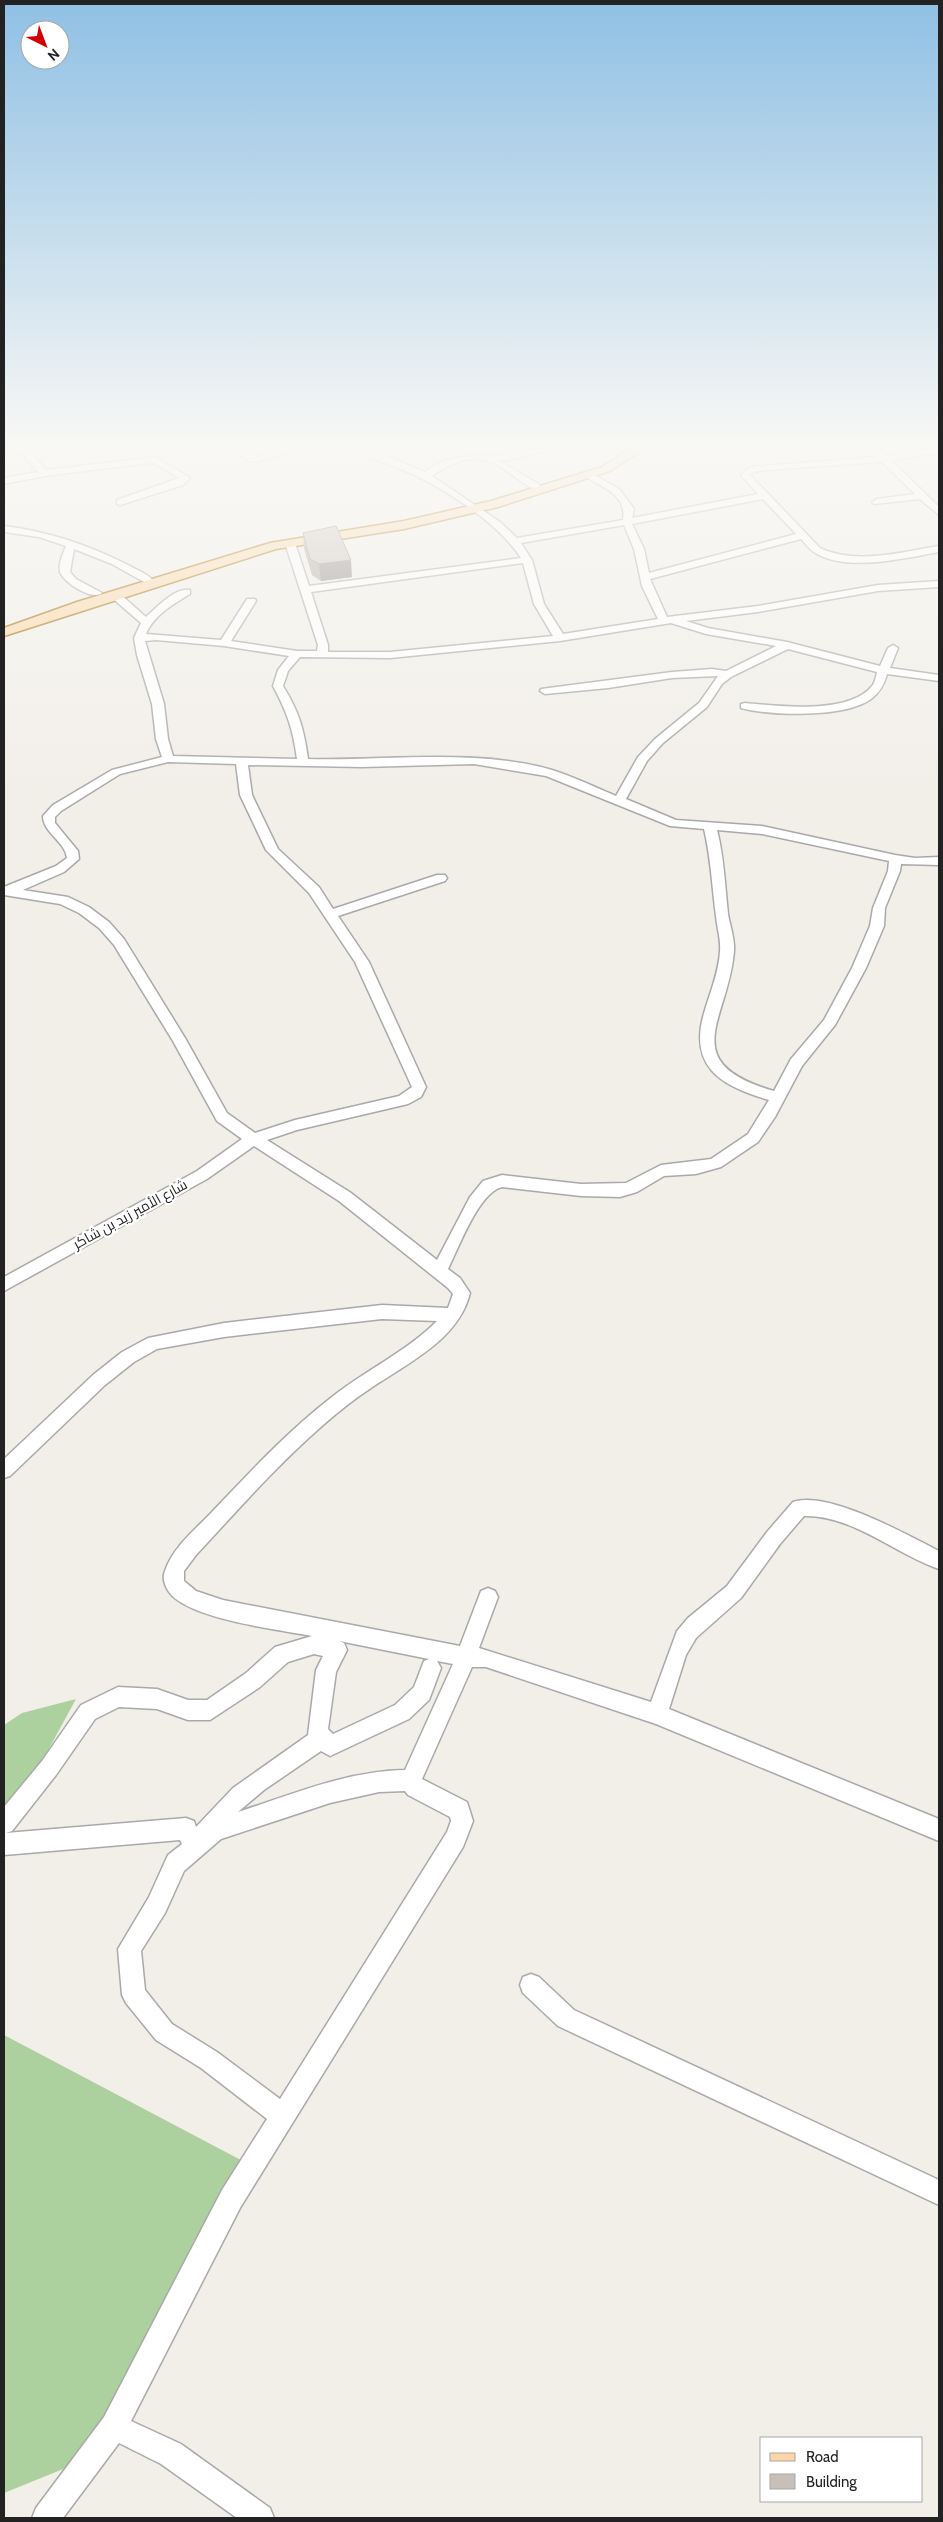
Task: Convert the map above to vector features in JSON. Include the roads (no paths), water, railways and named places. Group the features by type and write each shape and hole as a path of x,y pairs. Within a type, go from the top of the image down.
{"main road":[{"path":"4,626 208,562"},
{"path":"4,632 220,562"}],"street":[{"path":"65,562 67,577 73,583 97,593"},
{"path":"108,562 148,580"},
{"path":"297,562 304,590 323,644 322,655"},
{"path":"304,590 514,562"},
{"path":"527,562 539,604 560,638"},
{"path":"642,562 647,586 668,620 706,631 787,645 882,670 939,678"},
{"path":"645,577 703,562"},
{"path":"138,638 156,637 224,643 297,654 390,655 560,638 668,620 758,609 878,588 939,584"},
{"path":"168,759 162,739 158,704 138,638 146,622 165,605 186,592"},
{"path":"115,595 146,622"},
{"path":"224,643 251,601"},
{"path":"619,802 642,759 660,741 703,705 718,682 727,675 787,645"},
{"path":"745,706 802,709 847,705 862,700 878,688 882,681 882,670 891,656 893,648"},
{"path":"297,654 283,670 278,686 293,712 299,733 302,764"},
{"path":"545,691 608,685 672,674 712,672 727,675"},
{"path":"5,893 60,869 73,859 72,852 49,824 49,816 57,808 116,772 168,759 302,764 474,761 509,765 549,773 674,823 762,830 895,859 914,862 939,861"},
{"path":"242,763 246,796 272,850 282,862 314,890 330,914 441,878"},
{"path":"710,827 716,850 721,908 728,946 720,991 707,1028 705,1044 710,1059 732,1080 746,1088 776,1097"},
{"path":"439,1272 475,1202 488,1185 502,1182 615,1191 631,1188 661,1171 710,1165 725,1158 753,1138 768,1117 776,1097 796,1063 830,1022 859,968 877,926 879,908 894,872 895,859"},
{"path":"5,893 63,900 84,910 104,925 119,942 170,1025 222,1117 234,1128 291,1160 345,1197 454,1283 462,1294 462,1298 451,1315 426,1342 339,1401 290,1446 189,1549 179,1562 173,1576 176,1587 195,1600 242,1613 466,1657 486,1658 657,1714 939,1830"},
{"name":"شارع الأمير زيد بن شاكر","path":"4,1285 202,1175 254,1139 295,1125 403,1100 416,1093 419,1087 389,1023 372,979 330,914"},
{"path":"4,1470 99,1380 128,1357 154,1343 224,1330 382,1312 451,1315"},
{"path":"657,1714 685,1637 694,1625 722,1604 734,1591 783,1526 800,1508 814,1507 835,1512 939,1560"},
{"path":"411,1780 466,1657 488,1597"},
{"path":"4,1823 48,1768 88,1712 118,1697 157,1699 188,1710 210,1710 252,1680 282,1654 314,1645 337,1650 326,1670 317,1732 330,1746 402,1712 422,1693 431,1668"},
{"path":"195,1847 212,1821 281,1764 322,1738"},
{"path":"283,2116 209,2060 164,2032 134,1995 129,1949 157,1905 176,1863 215,1830 330,1792 379,1781 411,1780"},
{"path":"46,2518 114,2427 231,2199 455,1838 462,1821 459,1810 415,1788 411,1780"},
{"path":"4,1844 186,1829 195,1847"},
{"path":"531,1985 566,2018 939,2193"},
{"path":"114,2427 171,2454 260,2518"}]}
